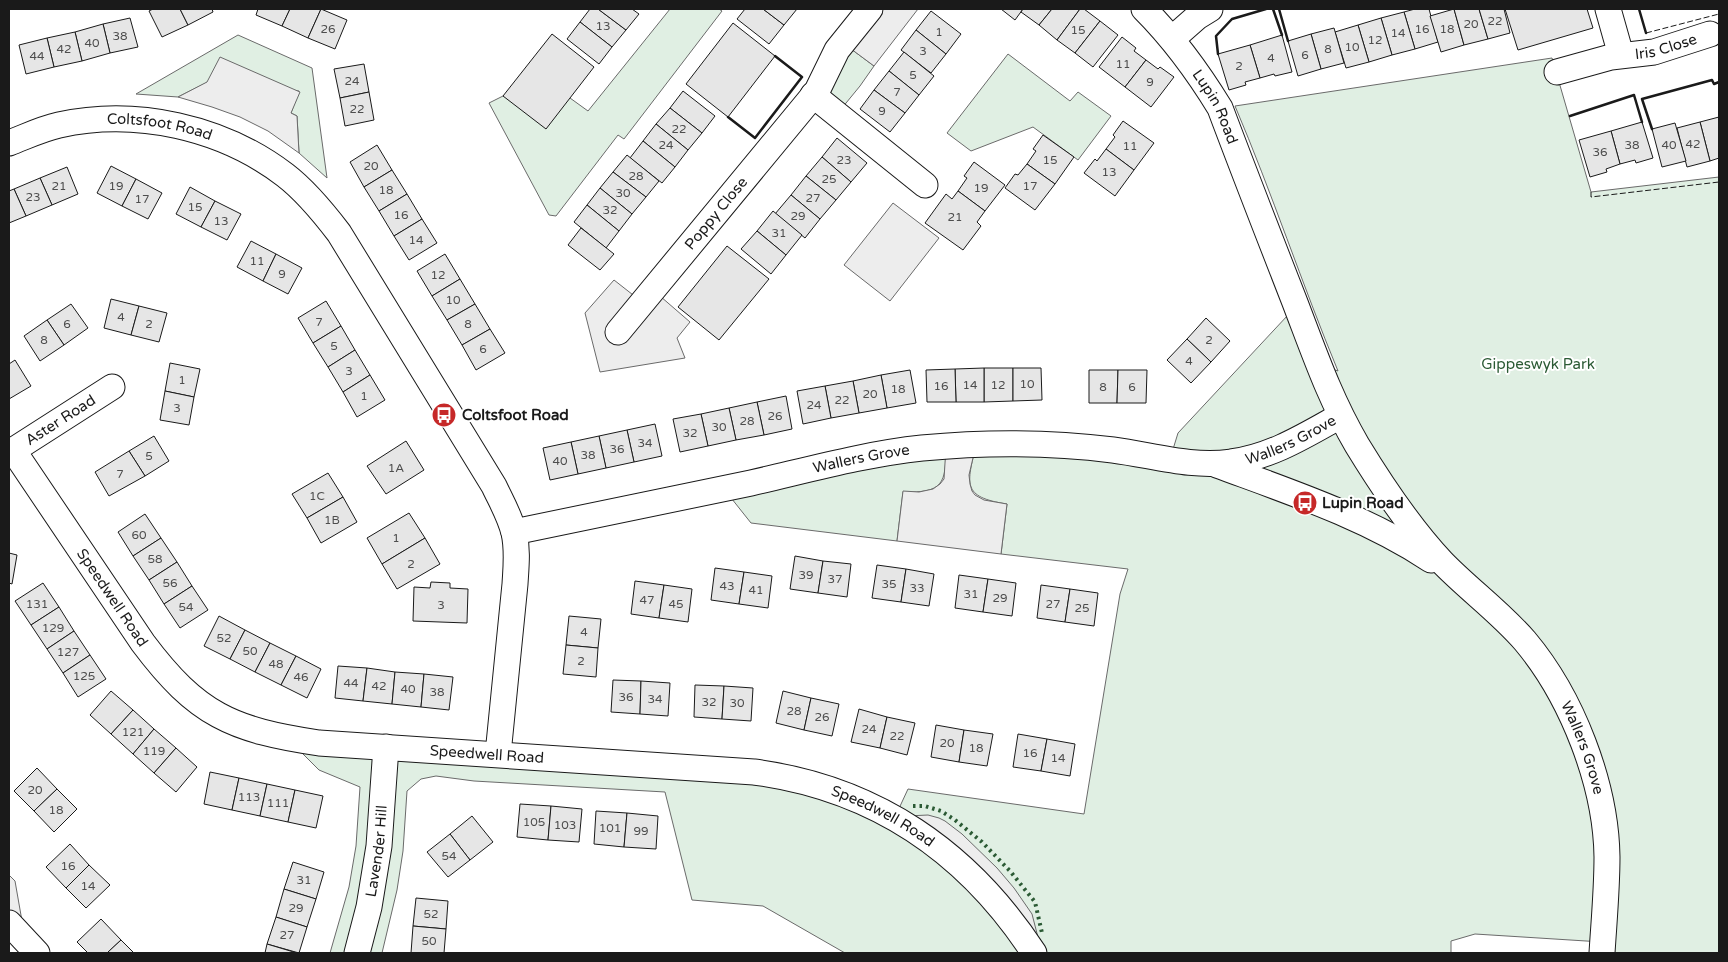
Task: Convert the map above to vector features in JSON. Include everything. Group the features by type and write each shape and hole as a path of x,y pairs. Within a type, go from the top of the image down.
{"street":[{"name":"Poppy Close","path":"618,332 813,95 820,86 837,50 870,9"},
{"name":"Lupin Road","path":"1144,9 1172,38 1198,73 1220,108 1316,363 1340,416"},
{"path":"1172,38 1197,17 1210,9"},
{"name":"Iris Close","path":"1608,9 1621,55"},
{"name":"Iris Close","path":"1557,72 1611,57 1654,52 1710,34"},
{"path":"813,95 925,185"},
{"name":"Coltsfoot Road","path":"9,143 43,130 71,123 107,119 143,120 178,126 239,146 286,175 322,210 339,233 494,486 514,532 517,559 498,754"},
{"name":"Aster Road","path":"11,451 112,387"},
{"name":"Wallers Grove","path":"514,532 923,448 981,445 1050,445 1113,450 1215,464 1248,459 1268,452 1288,444 1340,416 1376,475 1421,538 1461,581 1500,615 1524,641 1556,685 1593,772 1604,821 1607,856 1602,953"},
{"name":"Speedwell Road","path":"11,451 158,663 194,699 210,711 229,721 268,734 319,743 754,772 784,776 850,797 895,817 942,849 986,891 1009,918 1034,953"},
{"name":"Wallers Grove","path":"1215,464 1292,492 1366,524 1399,541 1461,581"},
{"name":"Lavender Hill","path":"357,953 369,907 378,856 386,747"},
{"path":"9,924 37,953"}],"green space":[{"path":"670,9 719,9 722,11 624,139 618,135 556,216 549,215 489,103 503,96 570,98 588,111"},
{"path":"238,35 312,68 327,178 299,153 297,116 291,113 299,91 208,82 178,97 136,94"},
{"path":"843,43 874,66 837,114 817,91"},
{"path":"1008,54 1070,101 1078,92 1111,116 1078,160 1033,127 971,151 947,133"},
{"name":"Gippeswyk Park","path":"1552,58 1591,192 1719,177 1719,953 1602,953 1602,942 1475,934 1451,941 1451,953 845,953 763,906 692,900 665,792 474,781 436,776 421,779 407,791 403,851 397,890 382,953 330,953 349,887 356,846 360,787 319,770 287,738 754,772 895,817 908,789 1084,814 1120,594 1128,569 1001,554 1007,504 981,497 971,487 971,470 976,445 1170,459 1178,433 1288,315 1316,363 1338,371 1235,106"},
{"path":"946,447 945,470 939,484 927,491 903,492 897,541 751,523 724,489"}],"shaded area":[{"path":"870,9 918,9 874,66 843,43"},
{"path":"220,57 300,92 291,113 297,116 299,153 268,131 240,117 178,97 207,82"},
{"path":"893,203 939,238 890,301 844,265"},
{"path":"614,280 642,302 653,290 690,322 677,338 685,358 600,372 585,313"},
{"path":"976,445 969,475 972,491 984,500 1007,504 1001,554 897,541 903,491 919,492 933,489 940,484 944,479 946,447"},
{"path":"928,815 945,821 962,834 997,868 1014,888 1032,914 1042,953 907,816"},
{"path":"9,875 15,881 22,921 9,923"}],"building":[{"path":"153,9 180,9 188,25 162,37 149,11"},
{"path":"180,9 212,9 213,12 188,25"},
{"path":"258,9 290,9 282,26 256,15"},
{"path":"290,9 321,9 308,38 282,26"},
{"path":"321,9 347,20 335,49 308,38"},
{"path":"590,9 598,9 626,30 612,47 580,22"},
{"path":"598,9 632,9 639,14 626,30"},
{"path":"745,9 763,9 784,25 769,44 737,19"},
{"path":"763,9 797,9 784,25"},
{"path":"1001,9 1023,9 1015,20"},
{"path":"1023,9 1052,9 1039,25 1021,12"},
{"path":"1052,9 1080,9 1057,40 1039,25"},
{"path":"1080,9 1084,9 1100,21 1075,53 1057,40"},
{"path":"1415,9 1429,9 1438,42 1415,49 1404,12"},
{"path":"1454,9 1464,45 1441,52 1430,16"},
{"path":"1454,9 1479,9 1488,39 1464,45"},
{"path":"1479,9 1504,9 1510,33 1488,39"},
{"path":"1505,9 1587,9 1593,28 1518,50"},
{"path":"931,11 961,34 946,54 916,30"},
{"path":"1404,12 1415,49 1392,55 1381,18"},
{"path":"130,18 138,47 110,53 103,24"},
{"path":"1381,18 1392,55 1369,62 1358,25"},
{"path":"1100,21 1118,35 1093,67 1075,53"},
{"path":"580,22 612,47 599,64 567,39"},
{"path":"733,23 775,56 728,117 686,84"},
{"path":"103,24 110,53 82,61 75,32"},
{"path":"1358,25 1369,62 1346,68 1335,32"},
{"path":"1334,28 1344,63 1321,69 1311,34"},
{"path":"916,30 946,54 931,73 901,50"},
{"path":"75,32 82,61 54,67 47,38"},
{"path":"552,34 594,67 546,129 503,96"},
{"path":"1311,34 1321,69 1298,76 1288,41"},
{"path":"1282,35 1292,72 1260,78 1250,45"},
{"path":"1122,37 1136,48 1134,51 1146,60 1125,87 1099,67"},
{"path":"47,38 54,67 26,74 19,45"},
{"path":"1250,45 1260,78 1245,82 1246,85 1229,90 1218,54"},
{"path":"904,52 934,76 919,95 889,71"},
{"path":"1146,60 1174,77 1151,107 1125,87"},
{"path":"364,64 369,92 340,98 334,69"},
{"path":"889,71 919,95 905,113 874,90"},
{"path":"874,90 905,113 890,132 860,109"},
{"path":"683,91 715,116 702,133 670,108"},
{"path":"369,92 374,120 345,126 340,98"},
{"path":"670,108 702,133 688,150 656,124"},
{"path":"1719,117 1719,158 1710,161 1700,122"},
{"path":"1123,121 1154,143 1134,170 1106,149"},
{"path":"1642,122 1653,158 1636,163 1635,160 1620,164 1611,131"},
{"path":"1700,122 1710,161 1687,167 1677,128"},
{"path":"1675,123 1686,161 1662,167 1652,129"},
{"path":"656,124 688,150 675,167 643,141"},
{"path":"1611,131 1620,164 1606,169 1607,172 1590,177 1579,140"},
{"path":"1043,135 1074,157 1055,184 1027,164 1036,151 1033,149"},
{"path":"837,138 867,163 851,182 822,157"},
{"path":"643,141 675,167 662,183 630,158"},
{"path":"377,145 392,170 364,187 350,162"},
{"path":"1106,149 1134,170 1115,196 1084,173"},
{"path":"627,155 659,181 646,197 613,172"},
{"path":"822,157 851,182 836,200 806,176"},
{"path":"974,162 1005,185 985,211 958,191 967,178 964,176"},
{"path":"1027,164 1055,184 1035,210 1005,188 1015,174 1018,175"},
{"path":"111,166 136,179 122,206 97,193"},
{"path":"67,167 78,194 52,205 40,178"},
{"path":"392,170 407,194 379,211 364,187"},
{"path":"613,172 646,197 632,214 600,188"},
{"path":"806,176 836,200 820,219 791,195"},
{"path":"40,178 52,205 26,216 14,189"},
{"path":"136,179 162,193 148,219 122,206"},
{"path":"190,187 215,201 201,227 176,214"},
{"path":"600,188 632,214 619,231 587,205"},
{"path":"14,189 26,216 9,223 9,191"},
{"path":"958,191 985,211 977,222 981,226 963,250 925,223 946,194 952,199"},
{"path":"407,194 422,219 394,236 379,211"},
{"path":"791,195 820,219 805,238 775,214"},
{"path":"215,201 241,214 227,240 201,227"},
{"path":"587,205 619,231 606,248 574,222"},
{"path":"773,211 802,235 786,255 757,231"},
{"path":"422,219 437,243 409,260 394,236"},
{"path":"581,228 614,254 600,270 568,245"},
{"path":"757,231 786,255 771,274 741,249"},
{"path":"251,241 276,254 263,281 237,267"},
{"path":"727,246 769,279 719,340 678,307"},
{"path":"276,254 302,268 288,294 263,281"},
{"path":"445,254 460,279 432,296 417,271"},
{"path":"460,279 475,304 447,320 432,296"},
{"path":"111,299 139,306 131,335 104,328"},
{"path":"326,301 341,326 313,343 298,318"},
{"path":"71,304 88,328 64,345 47,320"},
{"path":"475,304 490,329 462,345 447,320"},
{"path":"139,306 167,313 159,342 131,335"},
{"path":"1206,318 1230,341 1211,362 1187,339"},
{"path":"47,320 64,345 40,361 24,336"},
{"path":"341,326 355,350 328,367 313,343"},
{"path":"490,329 505,353 476,370 462,345"},
{"path":"1187,339 1211,362 1191,383 1167,360"},
{"path":"355,350 370,375 343,392 328,367"},
{"path":"15,360 31,386 9,399 9,364"},
{"path":"170,363 200,369 194,397 165,391"},
{"path":"984,368 1013,368 1013,401 984,402"},
{"path":"984,368 984,402 956,402 955,369"},
{"path":"1013,368 1041,368 1042,400 1013,401"},
{"path":"955,369 956,402 927,402 926,370"},
{"path":"910,370 916,403 887,408 881,375"},
{"path":"1089,370 1118,370 1117,403 1089,403"},
{"path":"1118,370 1147,370 1146,403 1117,403"},
{"path":"370,375 385,400 357,417 343,392"},
{"path":"881,375 887,408 859,413 853,381"},
{"path":"853,381 859,413 831,418 825,386"},
{"path":"825,386 831,418 803,424 797,391"},
{"path":"165,391 194,397 189,425 160,420"},
{"path":"786,396 792,429 764,435 757,402"},
{"path":"757,402 764,435 736,440 729,408"},
{"path":"729,408 736,440 708,446 701,414"},
{"path":"701,414 708,446 680,452 673,419"},
{"path":"655,424 662,456 634,462 627,430"},
{"path":"627,430 634,462 606,468 599,436"},
{"path":"154,436 169,461 145,476 129,451"},
{"path":"599,436 606,468 578,474 571,442"},
{"path":"406,441 424,470 386,494 367,466"},
{"path":"571,442 578,474 550,480 543,448"},
{"path":"129,451 145,476 109,496 95,472"},
{"path":"328,473 343,497 307,518 292,494"},
{"path":"343,497 357,522 321,543 307,518"},
{"path":"409,513 425,538 382,564 367,538"},
{"path":"145,514 161,538 133,556 118,532"},
{"path":"161,538 177,562 149,580 133,556"},
{"path":"425,538 440,564 397,589 382,564"},
{"path":"9,553 17,555 12,584 9,583"},
{"path":"795,556 823,561 818,593 790,589"},
{"path":"823,561 851,564 847,597 818,593"},
{"path":"177,562 192,586 164,604 149,580"},
{"path":"877,565 906,569 901,602 872,598"},
{"path":"715,568 744,572 739,604 711,600"},
{"path":"906,569 934,574 929,606 901,602"},
{"path":"744,572 772,576 768,608 739,604"},
{"path":"959,575 988,579 983,612 955,608"},
{"path":"988,579 1016,583 1012,616 983,612"},
{"path":"635,581 664,585 659,618 631,614"},
{"path":"431,582 450,583 450,588 468,589 467,623 413,621 414,587 430,588"},
{"path":"43,583 59,607 31,625 15,601"},
{"path":"664,585 692,589 688,622 659,618"},
{"path":"1041,585 1070,589 1065,622 1037,618"},
{"path":"192,586 208,610 180,628 164,604"},
{"path":"1070,589 1098,593 1094,626 1065,622"},
{"path":"59,607 74,631 47,649 31,625"},
{"path":"219,616 245,630 230,659 204,646"},
{"path":"569,616 601,619 598,648 566,645"},
{"path":"245,630 270,643 255,672 230,659"},
{"path":"74,631 90,655 63,673 47,649"},
{"path":"270,643 296,656 281,685 255,672"},
{"path":"566,645 598,648 596,677 563,674"},
{"path":"90,655 106,679 78,697 63,673"},
{"path":"296,656 321,669 307,698 281,685"},
{"path":"338,666 367,668 363,701 335,698"},
{"path":"367,668 395,672 392,704 363,701"},
{"path":"395,672 424,674 421,707 392,704"},
{"path":"424,674 453,677 449,710 421,707"},
{"path":"613,680 641,681 640,714 611,712"},
{"path":"641,681 670,683 668,716 640,714"},
{"path":"695,685 724,686 722,719 694,717"},
{"path":"724,686 753,688 751,721 722,719"},
{"path":"111,691 133,710 111,734 90,715"},
{"path":"783,691 811,698 804,730 776,723"},
{"path":"811,698 839,704 832,736 804,730"},
{"path":"859,709 887,717 880,748 851,742"},
{"path":"133,710 154,729 133,754 111,734"},
{"path":"887,717 915,723 907,755 880,748"},
{"path":"936,725 964,730 959,762 931,757"},
{"path":"154,729 176,748 154,773 133,754"},
{"path":"964,730 993,734 987,766 959,762"},
{"path":"1018,734 1047,739 1041,771 1013,767"},
{"path":"1047,739 1075,744 1070,776 1041,771"},
{"path":"176,748 197,767 176,792 154,773"},
{"path":"37,768 57,789 34,811 14,791"},
{"path":"210,772 239,778 232,810 204,804"},
{"path":"239,778 267,784 260,816 232,810"},
{"path":"267,784 295,790 288,822 260,816"},
{"path":"57,789 77,809 54,832 34,811"},
{"path":"295,790 323,796 316,828 288,822"},
{"path":"520,804 551,806 548,840 517,837"},
{"path":"551,806 582,809 579,842 548,840"},
{"path":"596,811 627,813 624,847 594,844"},
{"path":"627,813 658,816 656,849 624,847"},
{"path":"472,816 493,842 470,860 450,834"},
{"path":"450,834 470,860 448,877 427,852"},
{"path":"70,844 89,865 66,888 46,867"},
{"path":"293,862 324,872 316,899 284,889"},
{"path":"89,865 110,885 86,908 66,888"},
{"path":"284,889 316,899 307,927 276,917"},
{"path":"416,898 448,901 446,929 413,926"},
{"path":"276,917 307,927 299,953 267,944"},
{"path":"101,919 121,940 107,953 88,953 77,942"},
{"path":"413,926 446,929 444,953 411,953"},
{"path":"121,940 134,953 107,953"},
{"path":"267,944 297,953 265,953"}],"hedge":[{"path":"913,806 925,806 941,811 982,842 1010,871 1035,902 1042,933"}],"fence":[{"path":"1646,33 1719,14"},
{"path":"1591,192 1591,197 1719,182"}],"wall":[{"path":"1218,54 1216,36 1232,19 1266,9"},
{"path":"1273,9 1282,35"},
{"path":"1279,9 1288,41"},
{"path":"1639,9 1646,33"},
{"path":"728,117 755,138 802,77 775,56"},
{"path":"1652,129 1642,99 1712,80 1714,84 1719,82"},
{"path":"1570,116 1634,95 1642,122"}],"place":[{"name":"Coltsfoot Road","path":"444,415"},
{"name":"Lupin Road","path":"1305,503"}]}
